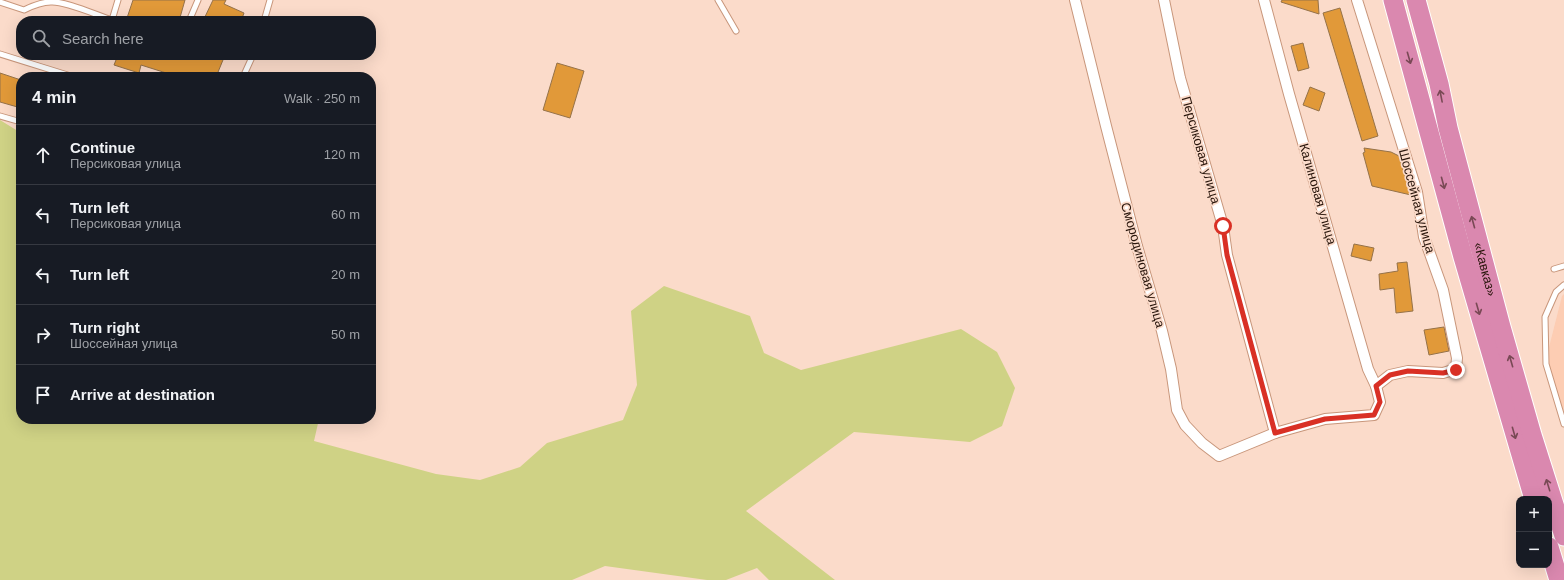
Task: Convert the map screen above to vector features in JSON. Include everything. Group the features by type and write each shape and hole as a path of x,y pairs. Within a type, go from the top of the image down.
{"highway":[{"name":"«Кавказ»","path":"1393,0 1463,257 1533,496"},
{"name":"«Кавказ»","path":"1416,0 1439,84 1448,128 1498,313 1532,435 1564,536"},
{"path":"1552,556 1560,580"}],"street":[{"name":"Смородиновая улица","path":"1075,0 1123,193 1162,331 1171,369 1177,410 1185,425 1202,443 1219,456 1275,433"},
{"name":"Персиковая улица","path":"1164,0 1180,78 1223,226 1227,255 1275,433"},
{"name":"Калиновая улица","path":"1264,0 1289,94 1368,368 1376,386 1380,402 1374,415 1325,419 1275,433"},
{"name":"Шоссейная улица","path":"1357,0 1417,192 1424,237 1443,290 1457,358 1456,370 1443,373 1408,371 1390,375 1376,386"}],"lane":[{"path":"113,16 118,0"},
{"path":"191,16 198,0"},
{"path":"265,16 270,0"},
{"path":"718,0 736,31"},
{"path":"0,2 24,10 40,3 62,3 100,16"},
{"path":"0,54 16,59"},
{"path":"19,60 58,72"},
{"path":"245,72 251,60"},
{"path":"0,116 16,121"},
{"path":"1554,269 1564,266"},
{"path":"1564,285 1556,292 1545,317 1546,364 1564,424"}],"shaded area":[{"path":"1564,294 1564,423 1545,363 1562,296"}],"green space":[{"path":"0,120 16,130 16,424 318,424 314,441 436,474 480,480 520,467 547,443 623,420 637,385 631,311 664,286 750,316 764,353 801,370 961,329 997,352 1015,388 1002,426 970,442 854,432 746,511 835,580 769,580 757,568 726,580 707,580 605,566 572,580 0,580"}],"building":[{"path":"133,0 185,0 180,16 128,16"},
{"path":"213,0 226,0 224,4 244,13 243,16 205,16"},
{"path":"1282,0 1318,0 1319,14 1281,2"},
{"path":"1340,8 1378,136 1362,141 1323,13"},
{"path":"1303,43 1309,68 1298,71 1291,46"},
{"path":"116,60 223,60 218,72 163,72 141,65 139,72 136,72 114,65"},
{"path":"557,63 584,71 570,118 543,110"},
{"path":"0,73 16,78 16,107 0,102"},
{"path":"1310,87 1325,93 1319,111 1303,105"},
{"path":"1364,148 1391,152 1399,156 1411,195 1372,186 1363,153 1365,152"},
{"path":"1354,244 1374,248 1371,261 1351,256"},
{"path":"1407,262 1413,311 1396,313 1394,288 1380,290 1379,274 1398,271 1397,263"},
{"path":"1444,327 1449,351 1429,355 1424,330"}],"route":[{"path":"1223,226 1227,255 1275,433 1325,419 1374,415 1380,402 1376,386 1390,375 1408,371 1443,373 1456,370"}]}
